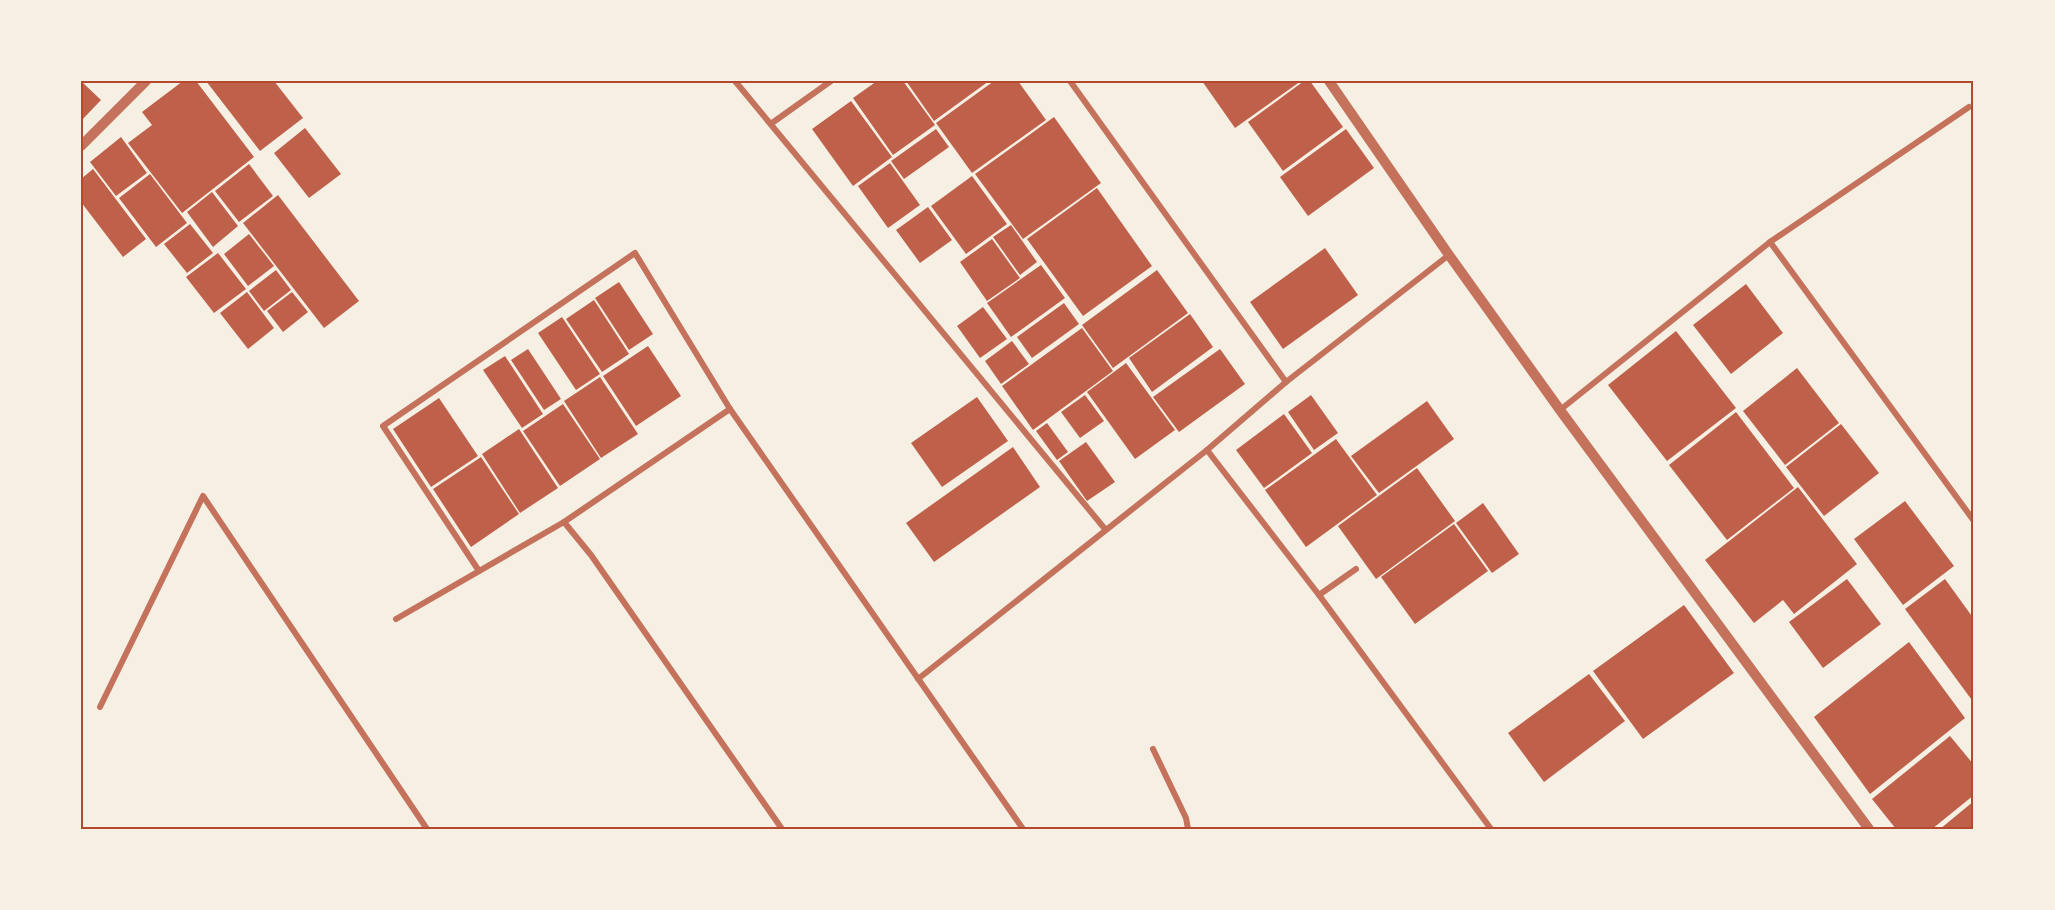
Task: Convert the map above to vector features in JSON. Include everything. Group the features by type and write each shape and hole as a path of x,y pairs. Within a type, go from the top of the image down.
{"street":[{"path":"81,146 146,81"},
{"path":"735,81 1105,529"},
{"path":"772,123 831,81"},
{"path":"1070,81 1286,382"},
{"path":"1329,81 1560,410 1869,829"},
{"path":"1560,410 1770,242 1969,107"},
{"path":"1770,242 1974,521"},
{"path":"478,571 383,426 635,253 730,410 1023,829"},
{"path":"918,679 1207,450 1286,382 1449,255"},
{"path":"396,619 564,522 730,410"},
{"path":"1207,450 1319,595 1491,829"},
{"path":"100,707 203,496 428,829"},
{"path":"564,522 591,555 783,829"},
{"path":"1319,595 1356,569"},
{"path":"1153,748 1186,818 1188,829"}],"building":[{"path":"81,81 101,100 81,121"},
{"path":"183,81 196,81 254,157 182,213 128,143 152,125 142,112"},
{"path":"206,81 274,81 303,118 260,151"},
{"path":"877,81 903,81 935,125 893,155 853,98"},
{"path":"906,81 989,81 934,121"},
{"path":"994,81 1018,81 1046,120 972,173 936,123"},
{"path":"1202,81 1301,81 1235,128"},
{"path":"1304,81 1310,81 1343,127 1283,171 1248,122"},
{"path":"851,101 892,157 853,186 812,129"},
{"path":"1054,117 1101,183 1023,239 975,174"},
{"path":"305,128 341,174 309,198 274,153"},
{"path":"936,129 949,147 904,179 891,161"},
{"path":"1346,129 1374,168 1308,216 1280,177"},
{"path":"121,137 147,173 116,196 90,162"},
{"path":"890,163 920,205 888,228 858,186"},
{"path":"249,164 273,196 239,222 215,191"},
{"path":"93,169 146,239 123,257 81,202 81,179"},
{"path":"150,174 187,223 156,247 119,198"},
{"path":"972,176 1007,224 966,254 931,206"},
{"path":"1097,188 1152,266 1083,316 1027,239"},
{"path":"212,192 238,226 213,247 187,212"},
{"path":"278,195 359,301 324,328 243,223"},
{"path":"928,207 952,240 920,263 896,230"},
{"path":"190,224 213,253 187,273 164,244"},
{"path":"1011,225 1037,262 1020,275 993,237"},
{"path":"249,234 274,266 248,286 224,254"},
{"path":"992,239 1020,278 987,301 960,262"},
{"path":"1325,248 1358,295 1283,349 1250,302"},
{"path":"218,253 246,289 214,313 186,277"},
{"path":"1041,265 1065,298 1011,337 987,303"},
{"path":"276,270 291,290 264,311 249,291"},
{"path":"1157,270 1188,313 1113,368 1082,325"},
{"path":"619,282 653,334 629,350 595,298"},
{"path":"1746,284 1783,333 1731,374 1693,325"},
{"path":"247,292 274,328 248,349 220,313"},
{"path":"292,292 308,312 283,332 267,311"},
{"path":"594,300 629,354 602,372 566,319"},
{"path":"1064,303 1079,324 1032,358 1017,337"},
{"path":"983,307 1007,339 980,358 957,326"},
{"path":"1190,314 1213,347 1152,392 1129,358"},
{"path":"562,317 600,374 576,390 538,333"},
{"path":"1082,328 1113,371 1033,430 1002,386"},
{"path":"1676,331 1736,408 1667,461 1608,385"},
{"path":"1012,341 1029,364 1001,384 985,361"},
{"path":"648,346 681,396 636,426 603,376"},
{"path":"528,349 561,399 544,410 511,360"},
{"path":"1220,349 1245,384 1179,432 1153,397"},
{"path":"505,356 543,414 522,428 483,370"},
{"path":"1126,363 1175,430 1135,459 1087,392"},
{"path":"1797,368 1839,423 1785,465 1743,411"},
{"path":"600,377 638,434 601,458 564,401"},
{"path":"1085,395 1104,421 1080,438 1061,412"},
{"path":"1311,395 1338,433 1314,450 1288,412"},
{"path":"977,397 1008,441 942,487 911,443"},
{"path":"439,398 478,456 431,487 393,429"},
{"path":"1427,401 1454,439 1379,493 1351,456"},
{"path":"563,404 600,459 560,486 523,431"},
{"path":"1736,412 1794,488 1727,540 1669,465"},
{"path":"1284,414 1312,453 1264,488 1236,450"},
{"path":"1047,423 1068,452 1057,460 1036,431"},
{"path":"1841,424 1879,473 1824,516 1786,467"},
{"path":"519,429 558,488 520,513 482,454"},
{"path":"1336,439 1377,495 1306,547 1265,490"},
{"path":"1086,442 1115,482 1087,501 1059,461"},
{"path":"1013,447 1040,487 934,562 906,523"},
{"path":"481,457 519,514 471,547 433,489"},
{"path":"1417,468 1455,521 1376,579 1338,526"},
{"path":"1798,487 1857,564 1794,614 1783,600 1754,623 1705,560"},
{"path":"1905,501 1954,566 1903,605 1854,539"},
{"path":"1483,503 1519,554 1492,573 1456,523"},
{"path":"1454,524 1488,571 1415,624 1381,577"},
{"path":"1847,579 1881,624 1823,668 1789,622"},
{"path":"1945,579 1974,619 1974,703 1905,609"},
{"path":"1684,605 1734,673 1643,739 1593,671"},
{"path":"1909,642 1965,718 1870,794 1814,717"},
{"path":"1589,674 1625,721 1544,782 1508,733"},
{"path":"1950,736 1974,765 1974,795 1932,829 1896,829 1872,799"},
{"path":"1974,801 1974,829 1940,829"}]}
